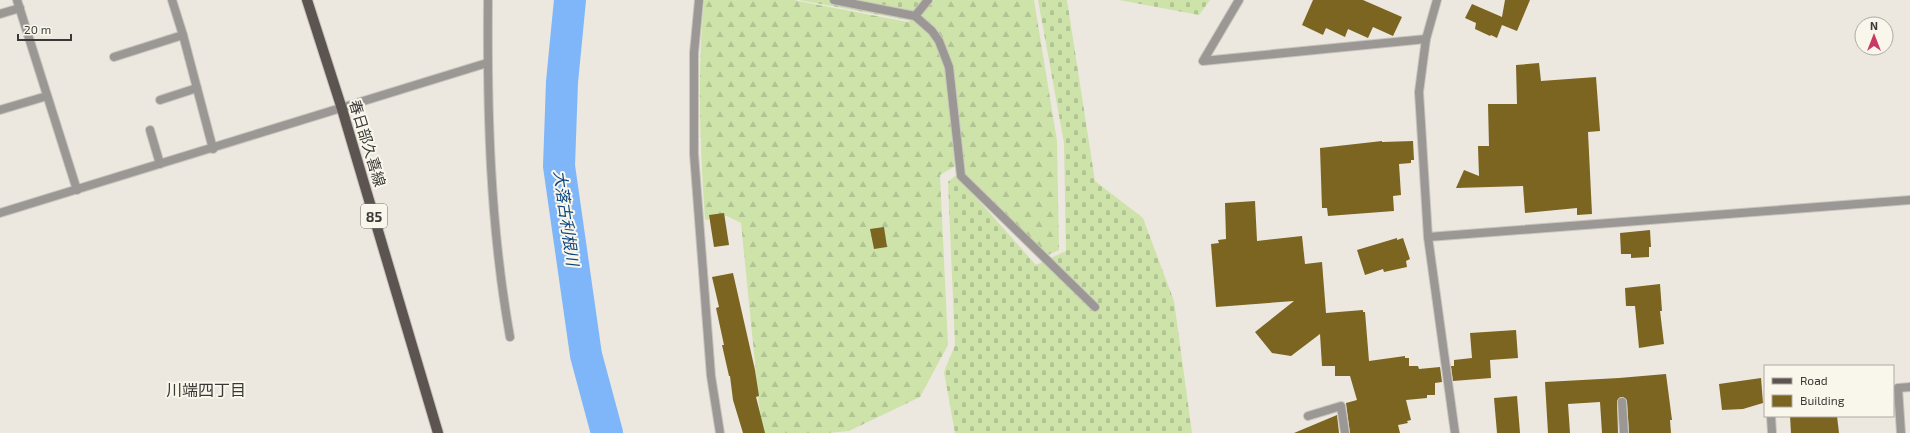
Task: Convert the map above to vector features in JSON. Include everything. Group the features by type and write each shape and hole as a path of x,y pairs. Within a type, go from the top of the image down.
{"main road":[{"name":"春日部久喜線","path":"307,0 342,109 438,433"}],"street":[{"path":"172,0 183,35 213,149"},
{"path":"488,0 487,63 492,205 510,337"},
{"path":"699,0 694,54 694,154 711,376 720,433"},
{"path":"834,0 915,16 932,31 939,41 949,67 961,176 1095,307"},
{"path":"915,16 928,0"},
{"path":"1239,0 1203,61 1426,39"},
{"path":"1437,0 1426,39 1419,92 1428,237 1455,433"},
{"path":"0,14 18,4 77,190"},
{"path":"114,57 183,35"},
{"path":"0,213 213,149 487,63"},
{"path":"160,100 197,88"},
{"path":"0,110 47,96"},
{"path":"150,130 160,164"},
{"path":"1428,237 1910,200"},
{"path":"1901,433 1898,388 1910,387"},
{"path":"1622,402 1624,433"},
{"path":"1308,416 1341,406 1345,433"},
{"path":"1771,417 1772,433"}],"green space":[{"path":"704,0 793,0 908,22 934,0 1034,0 1057,141 1059,250 1041,258 957,165 940,175 948,345 920,397 849,431 828,433 762,433 741,223 727,216 705,220 700,110 700,55"},
{"path":"799,0 930,0 907,20"},
{"path":"1038,0 1067,0 1095,181 1143,218 1174,301 1192,433 955,433 944,372 955,345 948,182 956,175 1036,265 1066,251 1064,143"},
{"path":"1119,0 1210,0 1199,15"}],"building":[{"path":"1313,0 1363,0 1402,17 1393,36 1373,27 1368,38 1348,29 1345,37 1326,28 1323,35 1302,25"},
{"path":"1505,0 1530,0 1517,31 1502,25 1497,38 1475,29 1476,23 1465,18 1472,4 1502,17"},
{"path":"1539,63 1541,81 1596,77 1600,131 1588,132 1592,214 1577,215 1577,208 1525,213 1523,186 1456,188 1464,170 1479,176 1478,146 1489,146 1488,104 1517,104 1516,65"},
{"path":"1382,141 1413,141 1414,160 1411,160 1411,163 1399,164 1401,195 1393,196 1394,211 1328,216 1327,208 1322,208 1320,148"},
{"path":"1255,201 1257,241 1302,236 1305,264 1322,262 1326,313 1363,310 1363,312 1365,312 1369,361 1405,356 1405,358 1409,358 1409,366 1418,366 1419,369 1440,367 1442,382 1435,383 1435,395 1427,395 1427,398 1406,400 1411,420 1407,421 1408,423 1398,425 1400,433 1350,433 1346,403 1357,400 1350,376 1335,376 1335,366 1322,366 1320,334 1291,356 1272,353 1255,332 1294,301 1216,307 1211,244 1219,243 1218,240 1226,239 1225,203"},
{"path":"724,213 729,245 714,247 709,215"},
{"path":"884,227 887,247 874,249 870,229"},
{"path":"1650,230 1651,247 1649,247 1649,257 1631,258 1631,254 1621,254 1620,233"},
{"path":"1397,238 1397,240 1403,238 1410,259 1406,261 1407,267 1384,272 1383,269 1365,275 1357,250"},
{"path":"733,273 755,370 759,396 756,397 765,433 743,433 733,400 730,376 722,345 724,345 716,308 719,307 712,277"},
{"path":"1660,284 1662,311 1660,311 1664,344 1639,348 1635,306 1626,306 1625,288"},
{"path":"1516,330 1518,358 1490,360 1491,378 1453,381 1451,366 1454,366 1454,360 1472,358 1470,333"},
{"path":"1666,374 1672,420 1670,420 1671,433 1629,433 1627,402 1626,399 1622,397 1619,398 1617,402 1618,433 1602,433 1600,402 1568,404 1570,433 1548,433 1545,382"},
{"path":"1761,378 1763,403 1743,409 1722,410 1719,384"},
{"path":"1517,396 1520,433 1497,433 1494,398"},
{"path":"1337,415 1339,433 1294,433"},
{"path":"1790,417 1837,417 1839,433 1791,433"}],"waterway":[{"name":"大落古利根川","path":"570,0 562,82 559,166 586,355 607,433"}],"district":[{"name":"川端四丁目","path":"206,389"}]}
